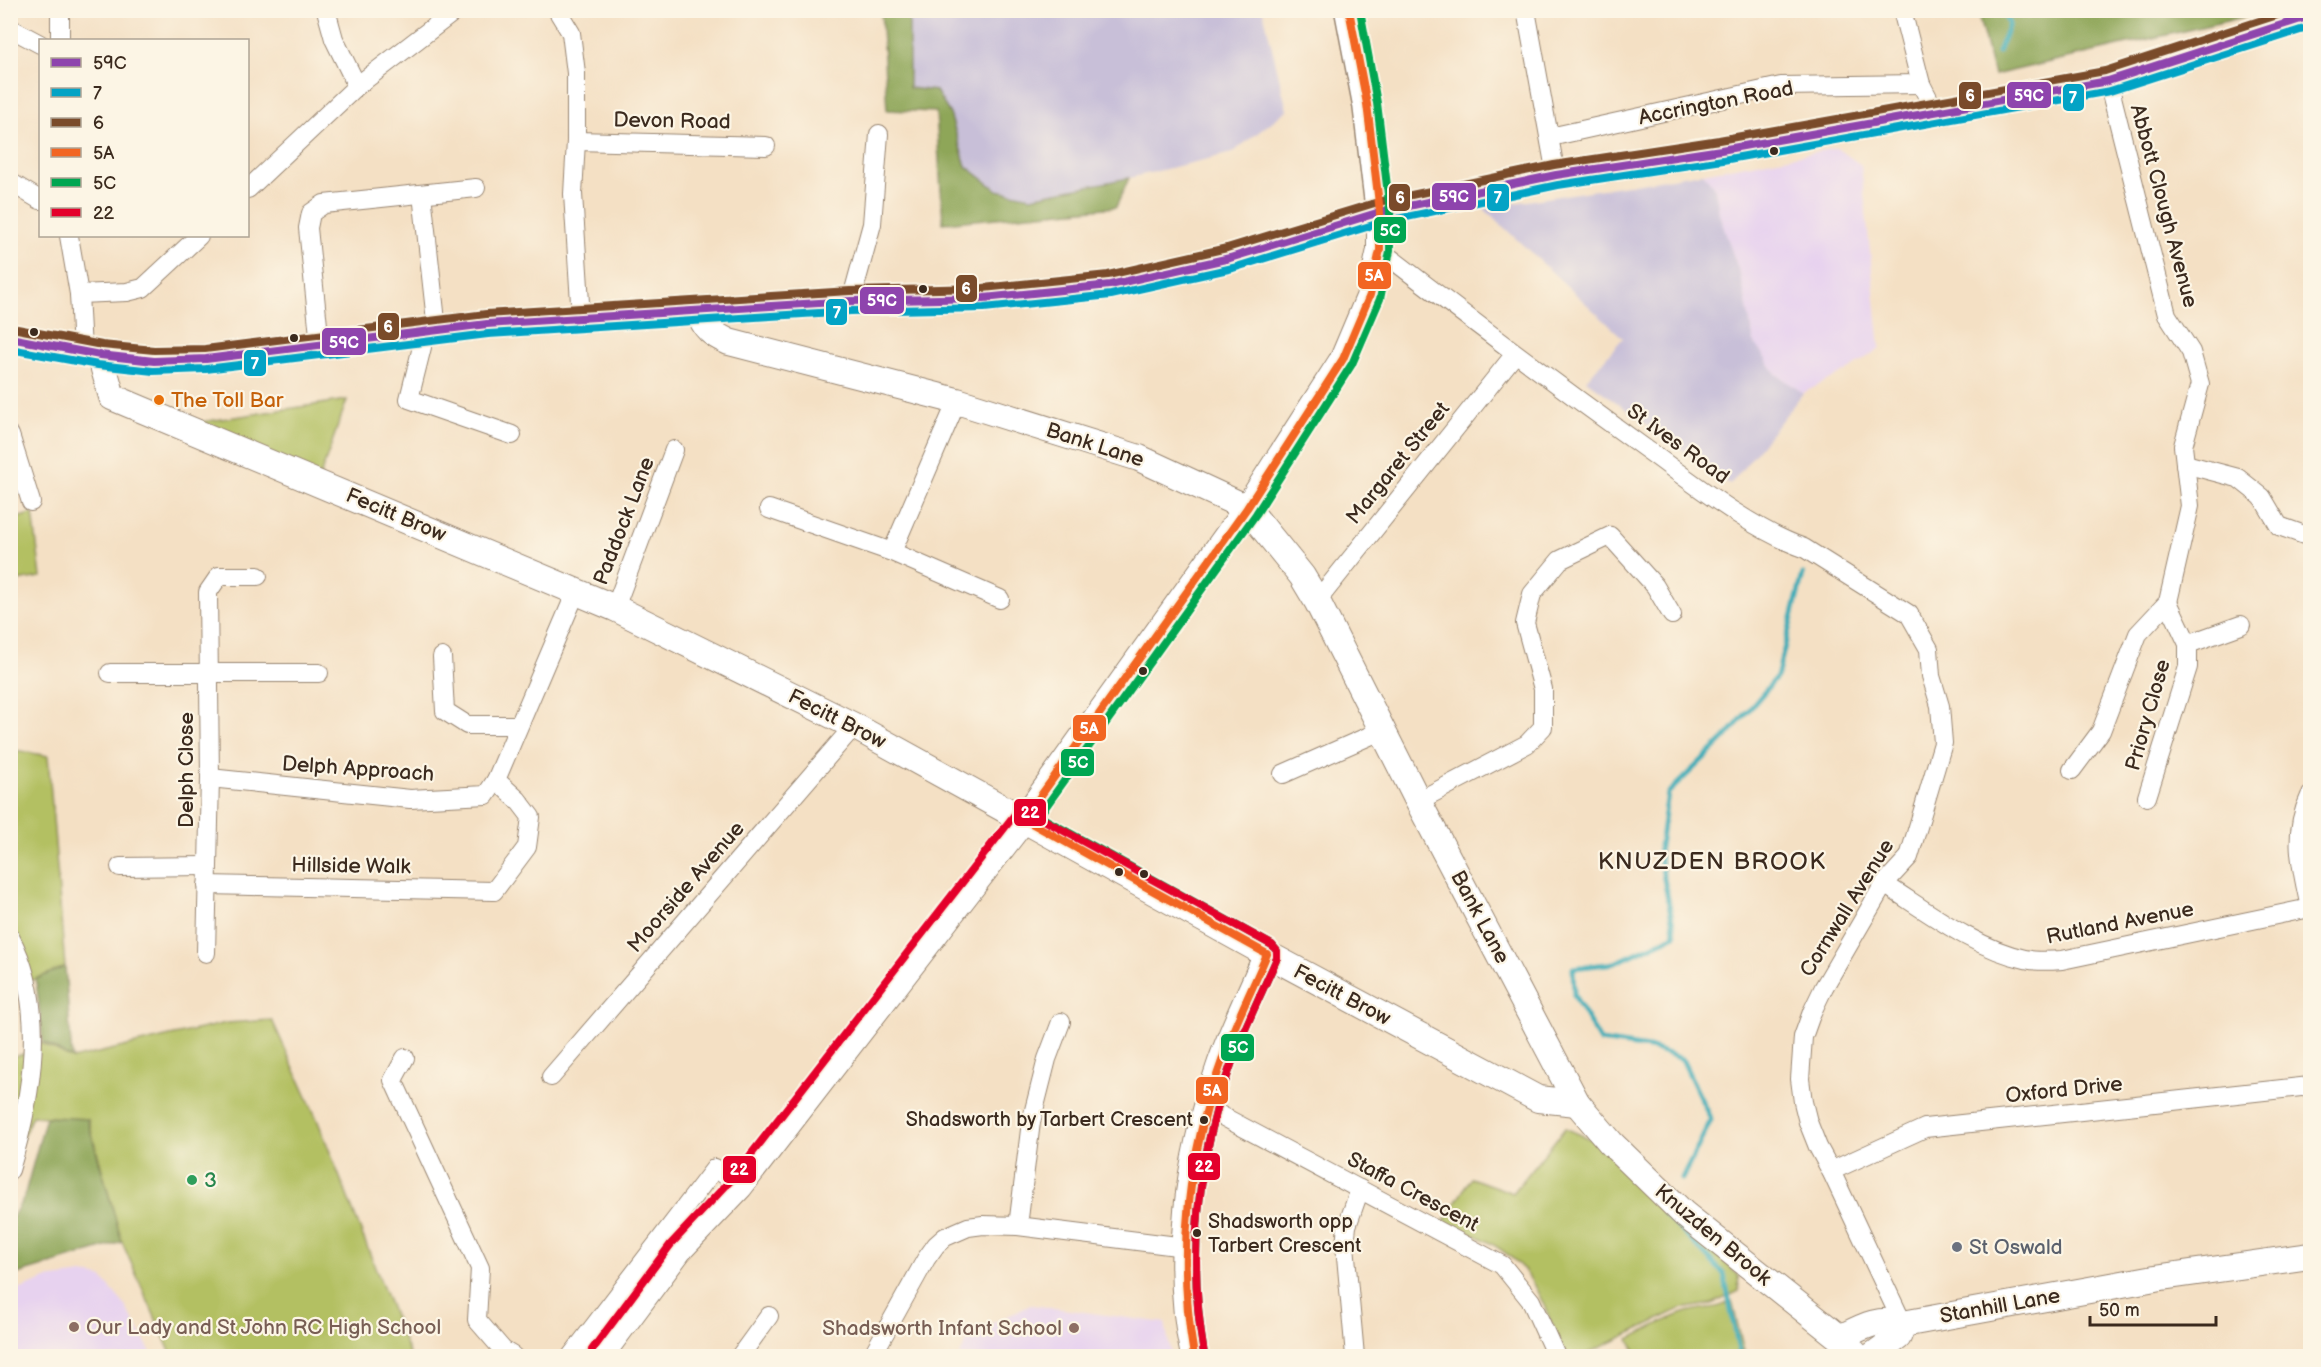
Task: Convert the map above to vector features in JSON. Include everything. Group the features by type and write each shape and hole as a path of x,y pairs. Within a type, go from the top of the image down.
{"main road":[{"path":"600,1356 678,1250 740,1186 1024,819 1247,508 1343,359 1370,295 1380,250 1380,212 1367,104 1349,10"},
{"name":"Accrington Road","path":"10,338 154,361 206,359 487,324 851,301 984,298 1110,285 1230,258 1380,212 1556,175 1721,150 2108,81 2310,16"},
{"name":"Bank Lane","path":"699,311 702,323 714,335 729,342 957,401 1139,458 1247,508 1302,576 1317,601 1418,801 1577,1103"},
{"name":"Fecitt Brow","path":"91,352 112,396 615,608 854,726 1267,954 1538,1100 1577,1103"},
{"path":"1194,1356 1186,1305 1185,1247 1191,1175 1219,1068 1267,954"},
{"name":"Knuzden Brook","path":"1577,1103 1611,1143 1684,1214 1839,1338 1857,1356"},
{"name":"Stanhill Lane","path":"1839,1338 1888,1320 1903,1324 2155,1278 2310,1257"},
{"path":"1872,1356 1898,1337 1903,1324"}],"street":[{"path":"60,10 60,39"},
{"path":"326,10 334,39 357,86"},
{"path":"249,188 357,86 456,10"},
{"path":"557,10 571,33 576,73 573,194 581,318"},
{"path":"1526,10 1556,175"},
{"path":"1902,10 1921,84 1936,113"},
{"path":"10,28 39,43"},
{"name":"Abbott Clough Avenue","path":"2108,81 2167,315 2192,352 2200,384 2182,446 2190,506 2169,602"},
{"name":"Accrington Road","path":"1550,137 1781,86 1921,84"},
{"path":"851,301 872,224 879,134"},
{"name":"Devon Road","path":"576,141 766,146"},
{"path":"10,182 39,199"},
{"path":"320,345 308,228 311,213 324,204 476,188"},
{"path":"422,194 430,331 422,347 409,399 512,435"},
{"path":"69,237 91,352"},
{"path":"79,294 127,292 142,288 198,237"},
{"name":"St Ives Road","path":"1380,250 1515,354 1718,500 1789,543 1804,548 1909,614 1929,650 1931,676"},
{"name":"Margaret Street","path":"1317,601 1515,354"},
{"path":"892,552 957,401"},
{"path":"10,435 31,502"},
{"name":"Paddock Lane","path":"615,608 674,450"},
{"path":"2185,464 2238,478 2262,497 2278,526 2310,537"},
{"path":"769,509 892,552 1000,599"},
{"path":"1418,801 1527,744 1543,727 1544,688 1525,623 1532,594 1560,560 1610,536 1655,586 1672,615"},
{"name":"Delph Close","path":"206,953 210,778 208,592 219,576 258,576"},
{"path":"496,780 576,592"},
{"path":"2073,770 2101,731 2138,634 2169,602"},
{"name":"Priory Close","path":"2147,797 2188,667 2188,644 2169,602"},
{"name":"Priory Close","path":"2188,644 2241,625"},
{"path":"442,657 445,711 466,725 518,725"},
{"path":"110,674 319,674"},
{"name":"Cornwall Avenue","path":"1903,1324 1818,1148 1808,1122 1800,1079 1803,1037 1824,987 1884,885 1909,857 1943,743 1940,706 1931,676"},
{"name":"Moorside Avenue","path":"551,1077 854,726"},
{"path":"1284,774 1383,730"},
{"name":"Delph Approach","path":"210,778 410,798 486,795 496,780"},
{"name":"Hillside Walk","path":"207,885 494,891 527,846 531,817 518,800 496,780"},
{"path":"2310,796 2304,810 2298,837 2310,908"},
{"path":"120,867 207,866"},
{"name":"Rutland Avenue","path":"1884,885 1974,939 2024,959 2043,961 2073,957 2310,908"},
{"path":"10,937 19,952 33,1013 33,1069 21,1134 10,1170"},
{"path":"1018,1226 1031,1122 1047,1059 1061,1022"},
{"path":"405,1058 393,1080 480,1268 477,1320 503,1350 513,1356"},
{"name":"Oxford Drive","path":"1831,1171 1925,1128 2310,1086"},
{"name":"Staffa Crescent","path":"1207,1108 1502,1265 1531,1301 1556,1356"},
{"path":"571,1356 715,1168 740,1186"},
{"path":"1355,1356 1345,1245 1347,1226 1360,1189"},
{"path":"872,1356 936,1245 945,1237 968,1227 983,1224 1018,1226 1185,1247"},
{"path":"740,1356 769,1316"}],"shaded area":[{"path":"909,11 1263,11 1287,110 1232,153 1129,178 1031,197 997,190 966,166 950,114 909,89"},
{"path":"1837,148 1861,165 1880,348 1850,369 1803,393 1776,374 1754,342 1741,278 1719,214 1715,189 1703,173"},
{"path":"1703,173 1715,189 1719,214 1741,278 1754,342 1776,374 1803,393 1730,485 1586,380 1623,338 1483,208"},
{"name":"Our Lady and St John RC High School","path":"83,1274 101,1277 124,1304 153,1356 11,1356 11,1293 46,1279"},
{"name":"Shadsworth Infant School","path":"1031,1305 1165,1323 1171,1356 959,1356 972,1333"}],"green space":[{"path":"1977,10 2270,11 1994,75"},
{"path":"881,11 909,11 909,88 936,91 950,114 966,166 997,190 1031,197 1129,178 1116,207 943,223 936,112 887,110"},
{"path":"347,400 318,482 181,425"},
{"path":"33,513 41,577 11,582 11,520"},
{"path":"10,751 48,756 65,967 11,989"},
{"path":"65,967 72,1059 43,1042 36,979"},
{"path":"272,1020 317,1119 410,1356 172,1356 122,1242 88,1119 32,1116 11,1166 11,1057 32,1052 33,1039 72,1059 226,1023"},
{"path":"46,1117 87,1119 122,1242 11,1276 11,1220 24,1197"},
{"path":"1565,1128 1599,1143 1738,1275 1739,1291 1712,1304 1680,1309 1583,1356 1566,1356 1541,1298 1523,1269 1496,1246 1444,1221 1471,1178 1513,1193"},
{"path":"1732,1301 1745,1356 1637,1356 1629,1339 1683,1314"}],"waterway":[{"path":"1998,52 2009,24 2002,10"},
{"name":"Knuzden Brook","path":"1682,1179 1711,1120 1682,1059 1655,1049 1600,1041 1574,995 1573,968 1615,963 1675,935 1659,853 1668,793 1725,738 1777,677 1803,574"},
{"name":"Knuzden Brook","path":"1665,1214 1724,1274 1740,1356"}],"transit line":[{"name":"5A","path":"1194,1356 1186,1279 1186,1241 1194,1166 1202,1129 1224,1055 1267,954 1024,819 1247,508 1343,359 1370,295 1380,250 1380,212 1367,104 1349,10"},
{"name":"5C","path":"1204,1354 1196,1279 1196,1242 1204,1168 1211,1131 1233,1059 1277,958 1277,951 1272,945 1039,816 1256,514 1352,364 1380,299 1390,251 1390,211 1377,103 1360,10"},
{"name":"6","path":"12,328 102,345 154,350 205,349 486,314 850,291 983,288 1108,275 1227,248 1378,202 1554,165 1719,140 2105,71 2293,10"},
{"name":"59C","path":"10,338 100,355 154,361 206,359 487,324 851,301 984,298 1110,285 1230,258 1380,212 1556,175 1721,150 2108,81 2310,16"},
{"name":"7","path":"10,349 98,365 153,371 206,369 488,334 851,311 984,308 1111,295 1233,268 1383,222 1558,185 1723,160 2110,91 2310,27"},
{"name":"22","path":"592,1350 671,1244 732,1179 1016,813 1024,809 1272,945 1277,951 1277,958 1233,1059 1211,1131 1204,1168 1196,1242 1196,1279 1204,1354"}],"place":[{"name":"The Toll Bar","path":"159,400"},
{"name":"Shadsworth by Tarbert Crescent","path":"1204,1120"},
{"name":"3","path":"192,1180"},
{"name":"Shadsworth opp Tarbert Crescent","path":"1197,1233"},
{"name":"St Oswald","path":"1957,1247"},
{"name":"Our Lady and St John RC High School","path":"74,1327"},
{"name":"Shadsworth Infant School","path":"1074,1328"}],"district":[{"name":"KNUZDEN BROOK","path":"1712,861"}]}
